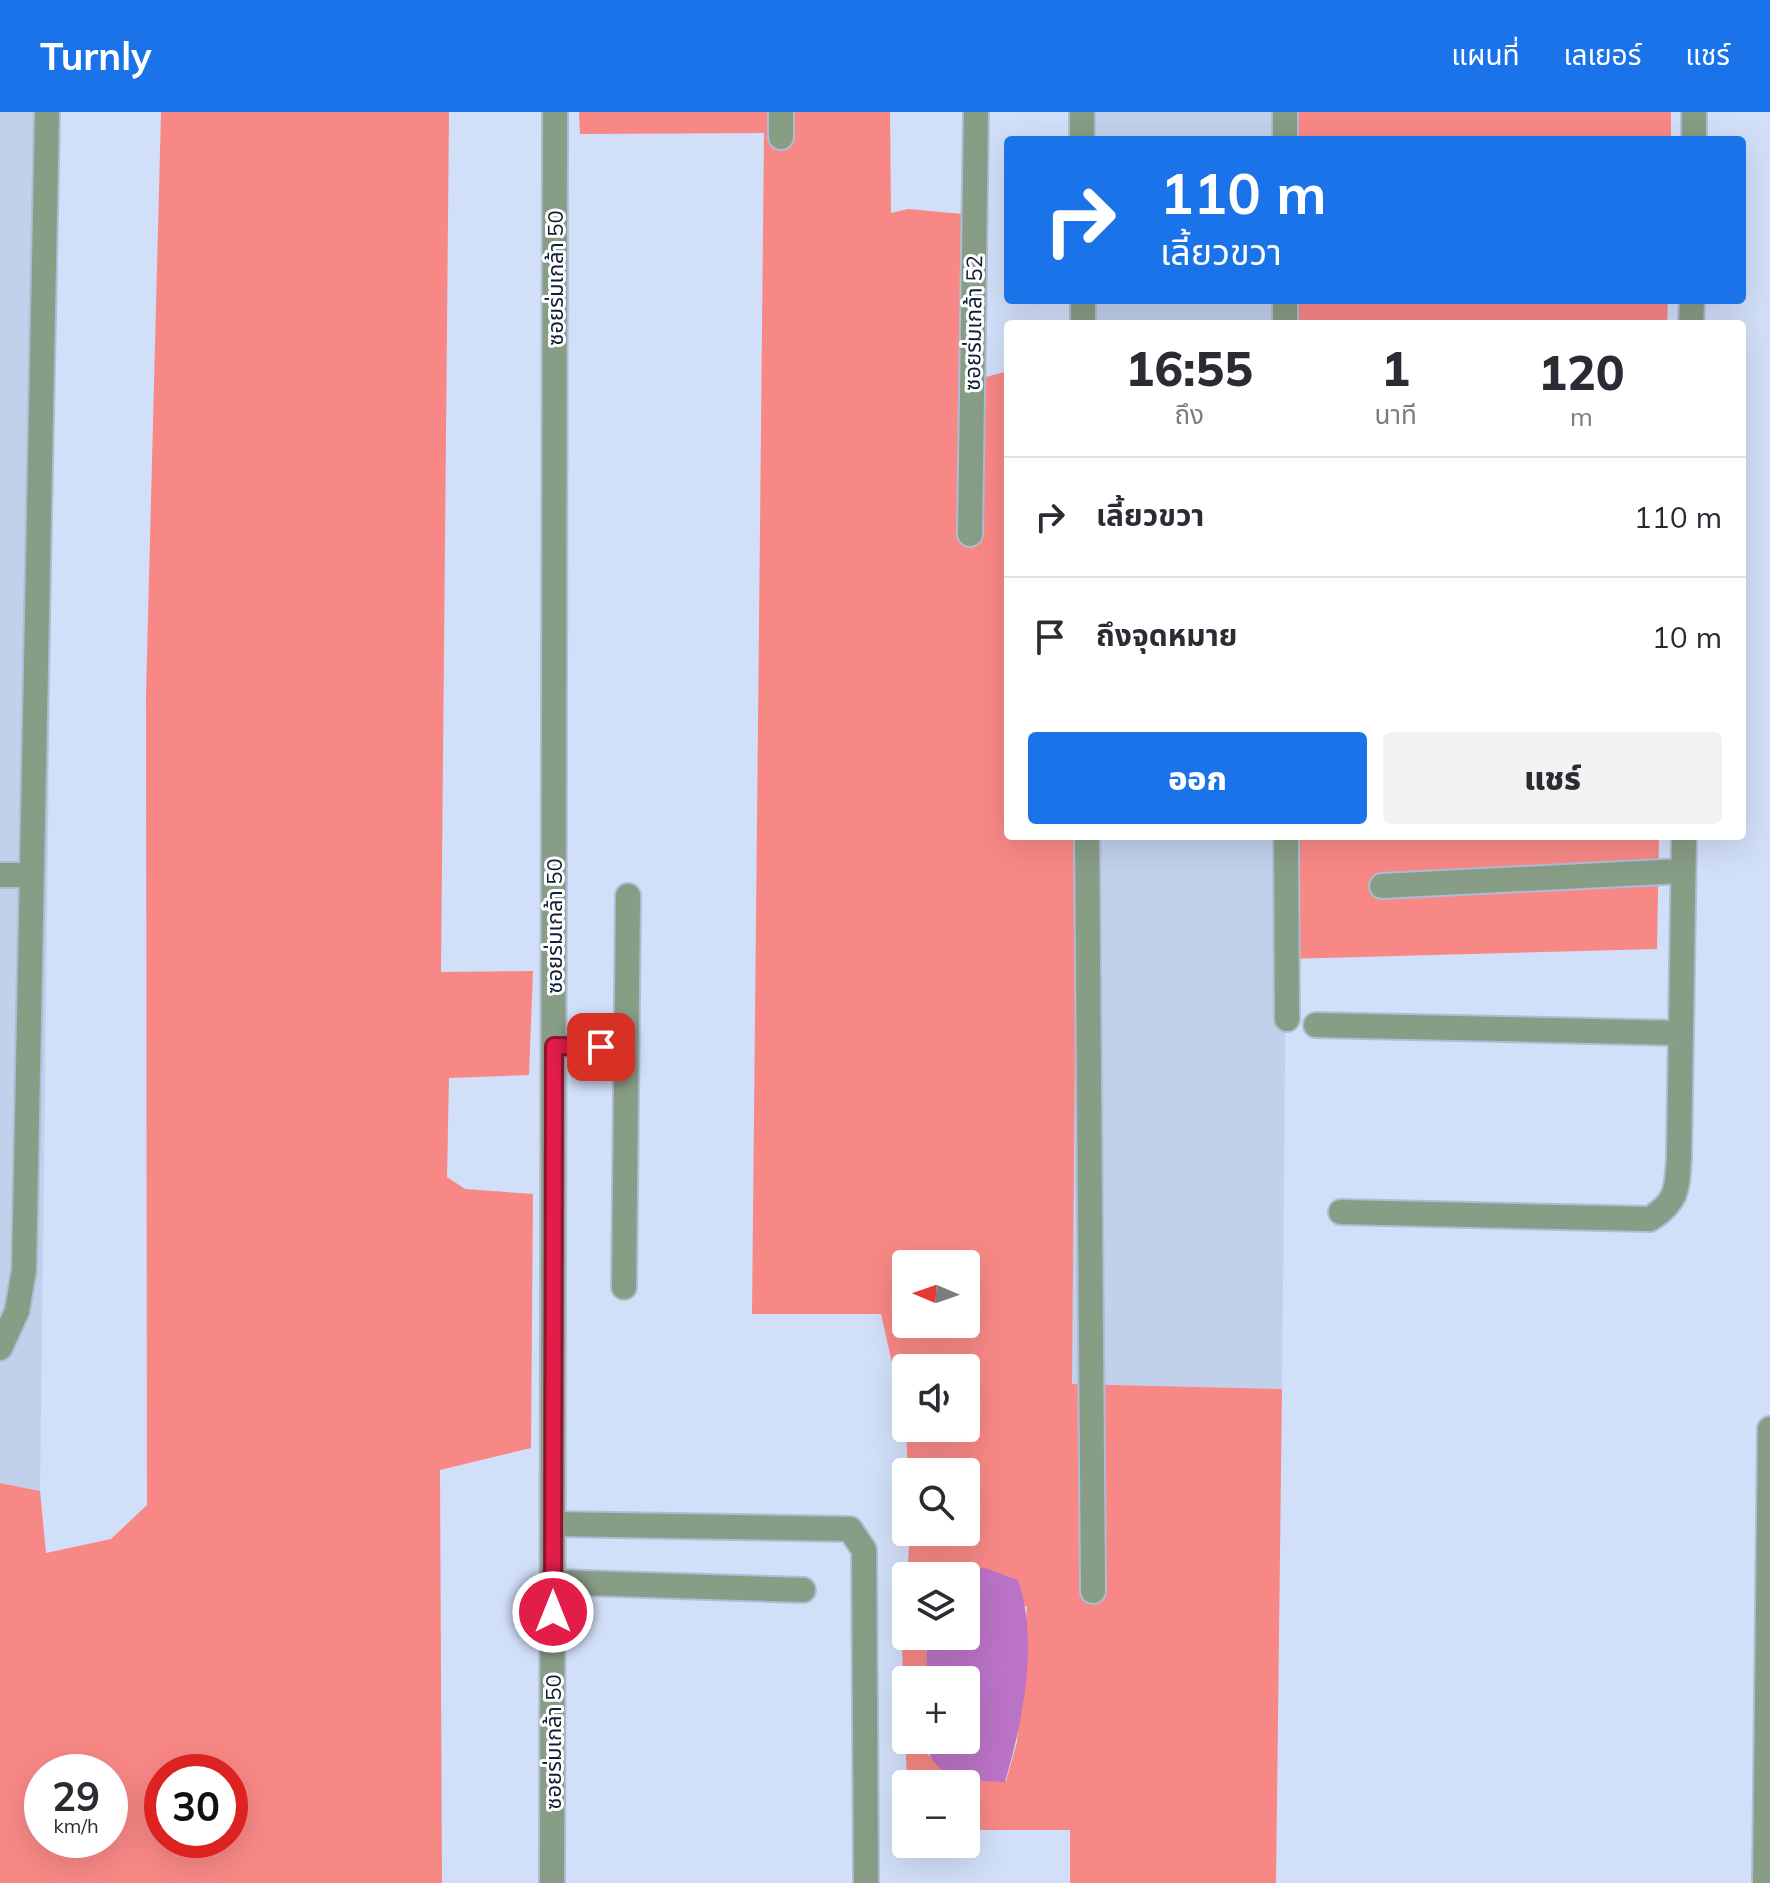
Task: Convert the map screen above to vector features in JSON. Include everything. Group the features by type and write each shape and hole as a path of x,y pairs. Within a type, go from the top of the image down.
{"street":[{"path":"0,1348 17,1311 24,1270 47,112"},
{"name":"ซอยร่มเกล้า 50","path":"552,1883 555,112"},
{"path":"781,112 781,137"},
{"name":"ซอยร่มเกล้า 52","path":"970,534 976,112"},
{"path":"1082,112 1082,136"},
{"path":"1285,112 1285,136"},
{"path":"1694,112 1694,136"},
{"path":"1087,840 1093,1591"},
{"path":"1286,840 1287,1019"},
{"path":"1341,1212 1650,1219 1670,1206 1677,1188 1684,840"},
{"path":"1382,886 1683,871"},
{"path":"0,875 31,875"},
{"path":"624,1287 628,896"},
{"path":"1316,1025 1680,1033"},
{"path":"554,1046 625,1047"},
{"path":"1765,1883 1770,1429"},
{"path":"553,1524 850,1529 864,1550 866,1883"},
{"path":"554,1582 803,1590"}],"shaded area":[{"path":"0,112 57,112 40,1491 0,1483"},
{"path":"161,112 449,112 441,972 533,971 529,1075 449,1078 447,1177 465,1189 533,1194 531,1448 440,1470 442,1883 0,1883 0,1483 40,1491 46,1553 111,1539 147,1505 146,695"},
{"path":"579,112 890,112 891,213 908,209 974,215 975,380 1004,372 1004,840 1077,840 1072,1384 1282,1389 1276,1883 1070,1883 1070,1830 980,1830 980,1780 1006,1781 1017,1742 1027,1607 980,1581 980,1562 908,1562 909,1546 980,1546 980,1458 907,1458 907,1442 980,1442 980,1354 892,1354 892,1363 881,1314 752,1314 764,133 580,134"},
{"path":"1084,112 1285,112 1284,136 1084,136"},
{"path":"1285,112 1671,112 1671,136 1284,136"},
{"path":"1082,304 1282,304 1282,320 1082,320"},
{"path":"1282,304 1668,304 1667,320 1282,320"},
{"path":"1077,840 1279,840 1286,959 1282,1389 1072,1384"},
{"path":"1279,840 1659,840 1657,949 1286,959"},
{"path":"980,1568 1018,1580 1024,1604 1028,1655 1023,1707 1005,1782 980,1780 980,1770 943,1770 929,1754 980,1754 980,1666 926,1666 927,1650 980,1650"},
{"path":"902,1650 927,1650 926,1666 903,1666"},
{"path":"906,1754 928,1755 951,1770 906,1770"}],"route":[{"path":"553,1612 554,1046 601,1047"}]}
